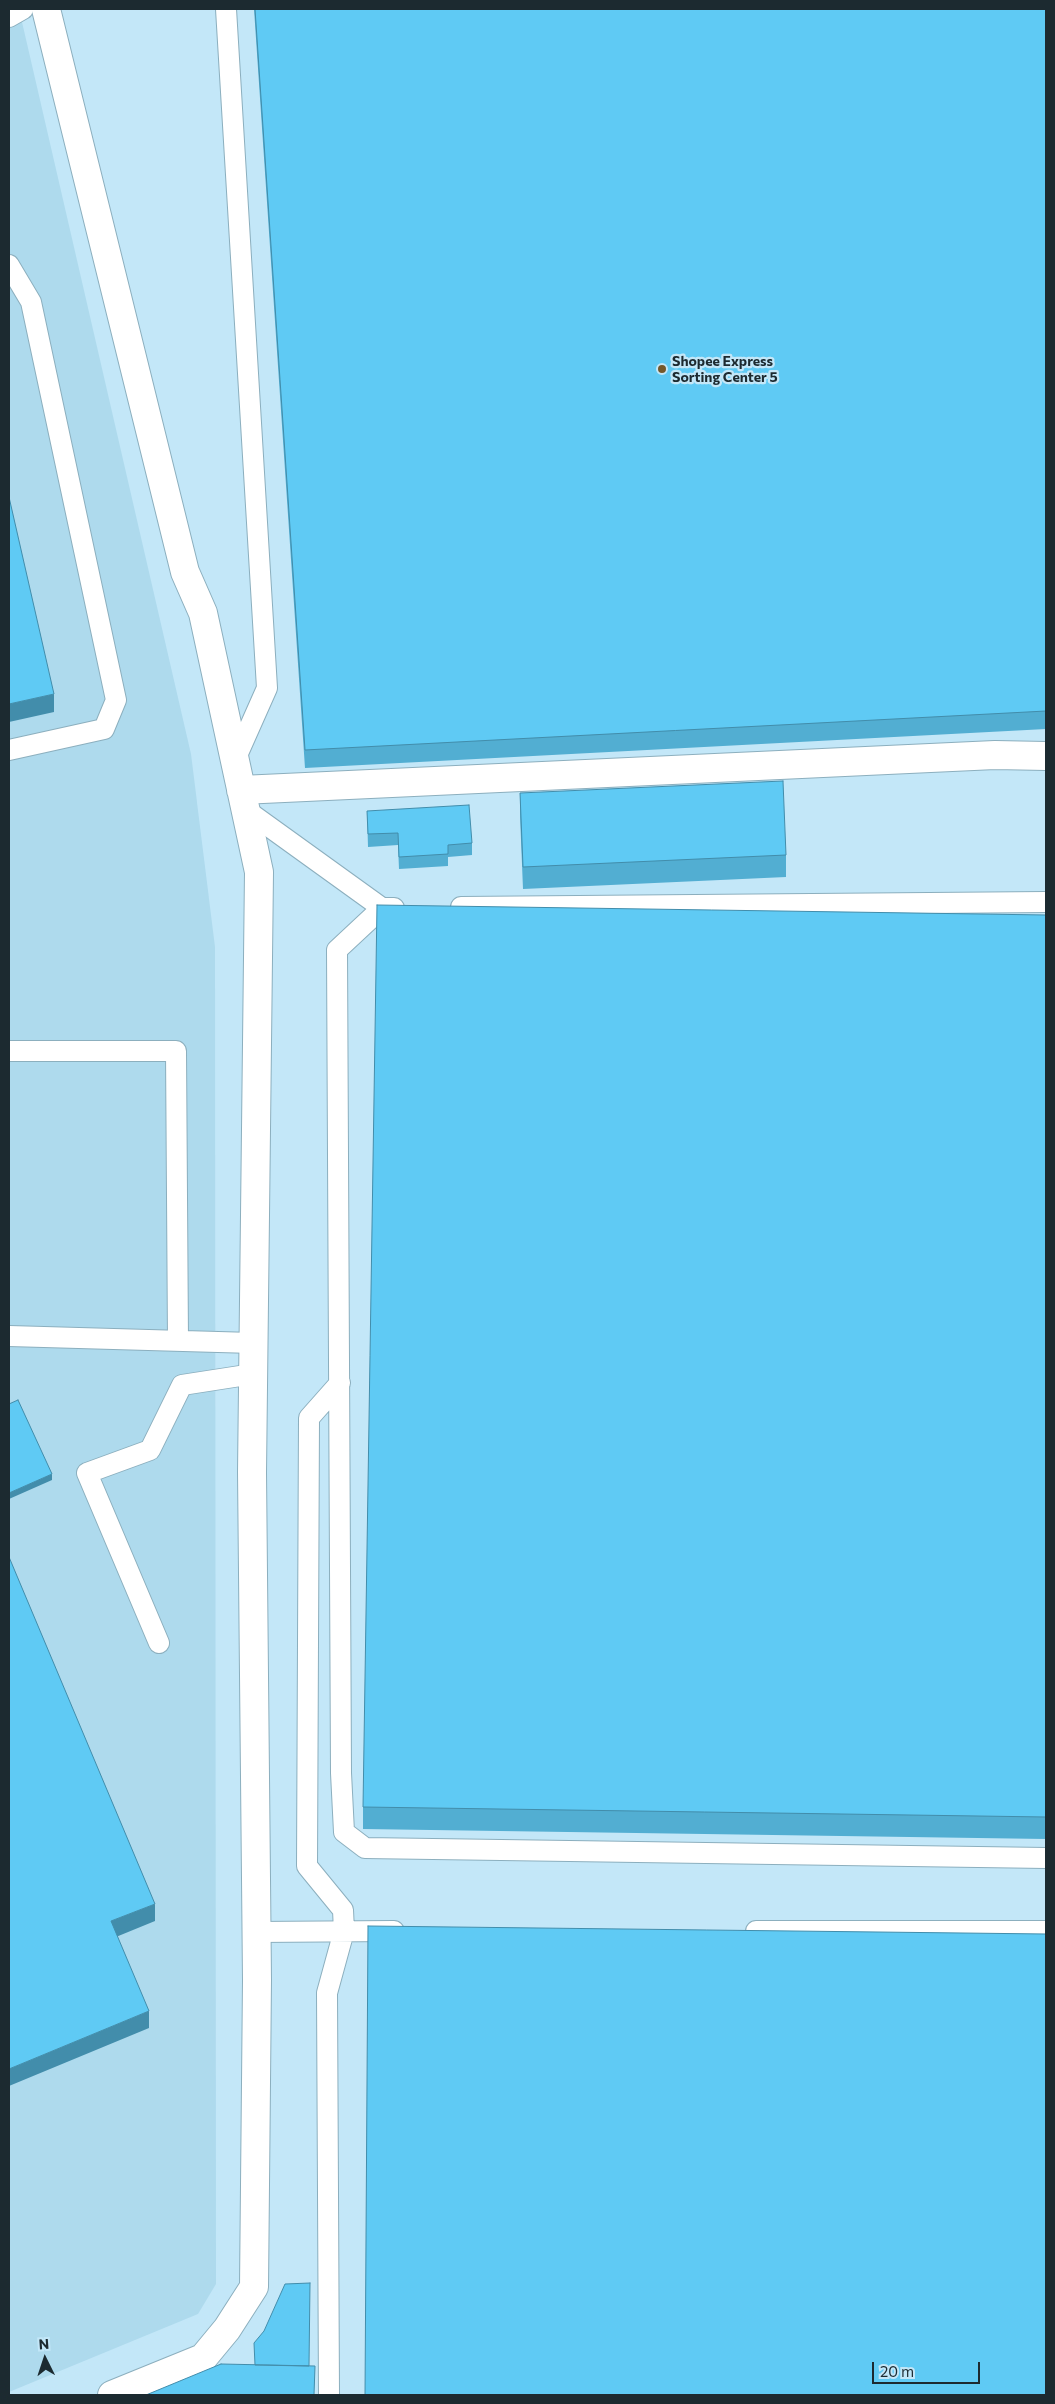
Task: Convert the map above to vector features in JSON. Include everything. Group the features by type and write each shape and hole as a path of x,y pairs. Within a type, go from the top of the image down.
{"street":[{"path":"46,9 185,572 203,613 259,872 252,1472 256,1932 254,2287 227,2329 203,2358 112,2395"},
{"path":"243,800 995,754 1046,756"}],"lane":[{"path":"9,18 23,9"},
{"path":"226,9 267,688 235,760"},
{"path":"9,265 31,302 116,700 104,729 9,750"},
{"path":"243,800 382,908 412,908"},
{"path":"441,907 1046,902"},
{"path":"382,908 337,950 341,1763 344,1832 365,1848 1046,1858"},
{"path":"9,1051 176,1051 178,1341"},
{"path":"9,1336 253,1343"},
{"path":"159,1643 87,1474 150,1450 182,1385 253,1374"},
{"path":"329,2395 327,1993 344,1932 343,1910 307,1866 309,1418 340,1383"},
{"path":"256,1932 413,1931"},
{"path":"740,1931 1046,1931"}],"shaded area":[{"path":"9,9 19,9 191,754 215,947 216,2284 198,2314 9,2392"}],"building":[{"name":"Shopee Express Sorting Center 5","path":"255,9 1046,9 1046,711 305,750"},
{"path":"9,497 54,694 9,704"},
{"path":"783,781 786,855 523,867 520,793"},
{"path":"469,805 472,843 448,845 448,854 399,857 398,833 368,834 367,811"},
{"path":"377,905 1046,915 1046,1817 363,1807"},
{"path":"18,1400 52,1474 9,1493 9,1404"},
{"path":"9,1557 155,1904 111,1921 149,2011 9,2069"},
{"path":"368,1926 1046,1934 1046,2395 365,2395"},
{"path":"310,2283 309,2366 255,2365 254,2343 264,2331 285,2284"},
{"path":"221,2364 315,2366 314,2395 146,2395"}],"place":[{"name":"Shopee Express Sorting Center 5","path":"662,369"}]}
